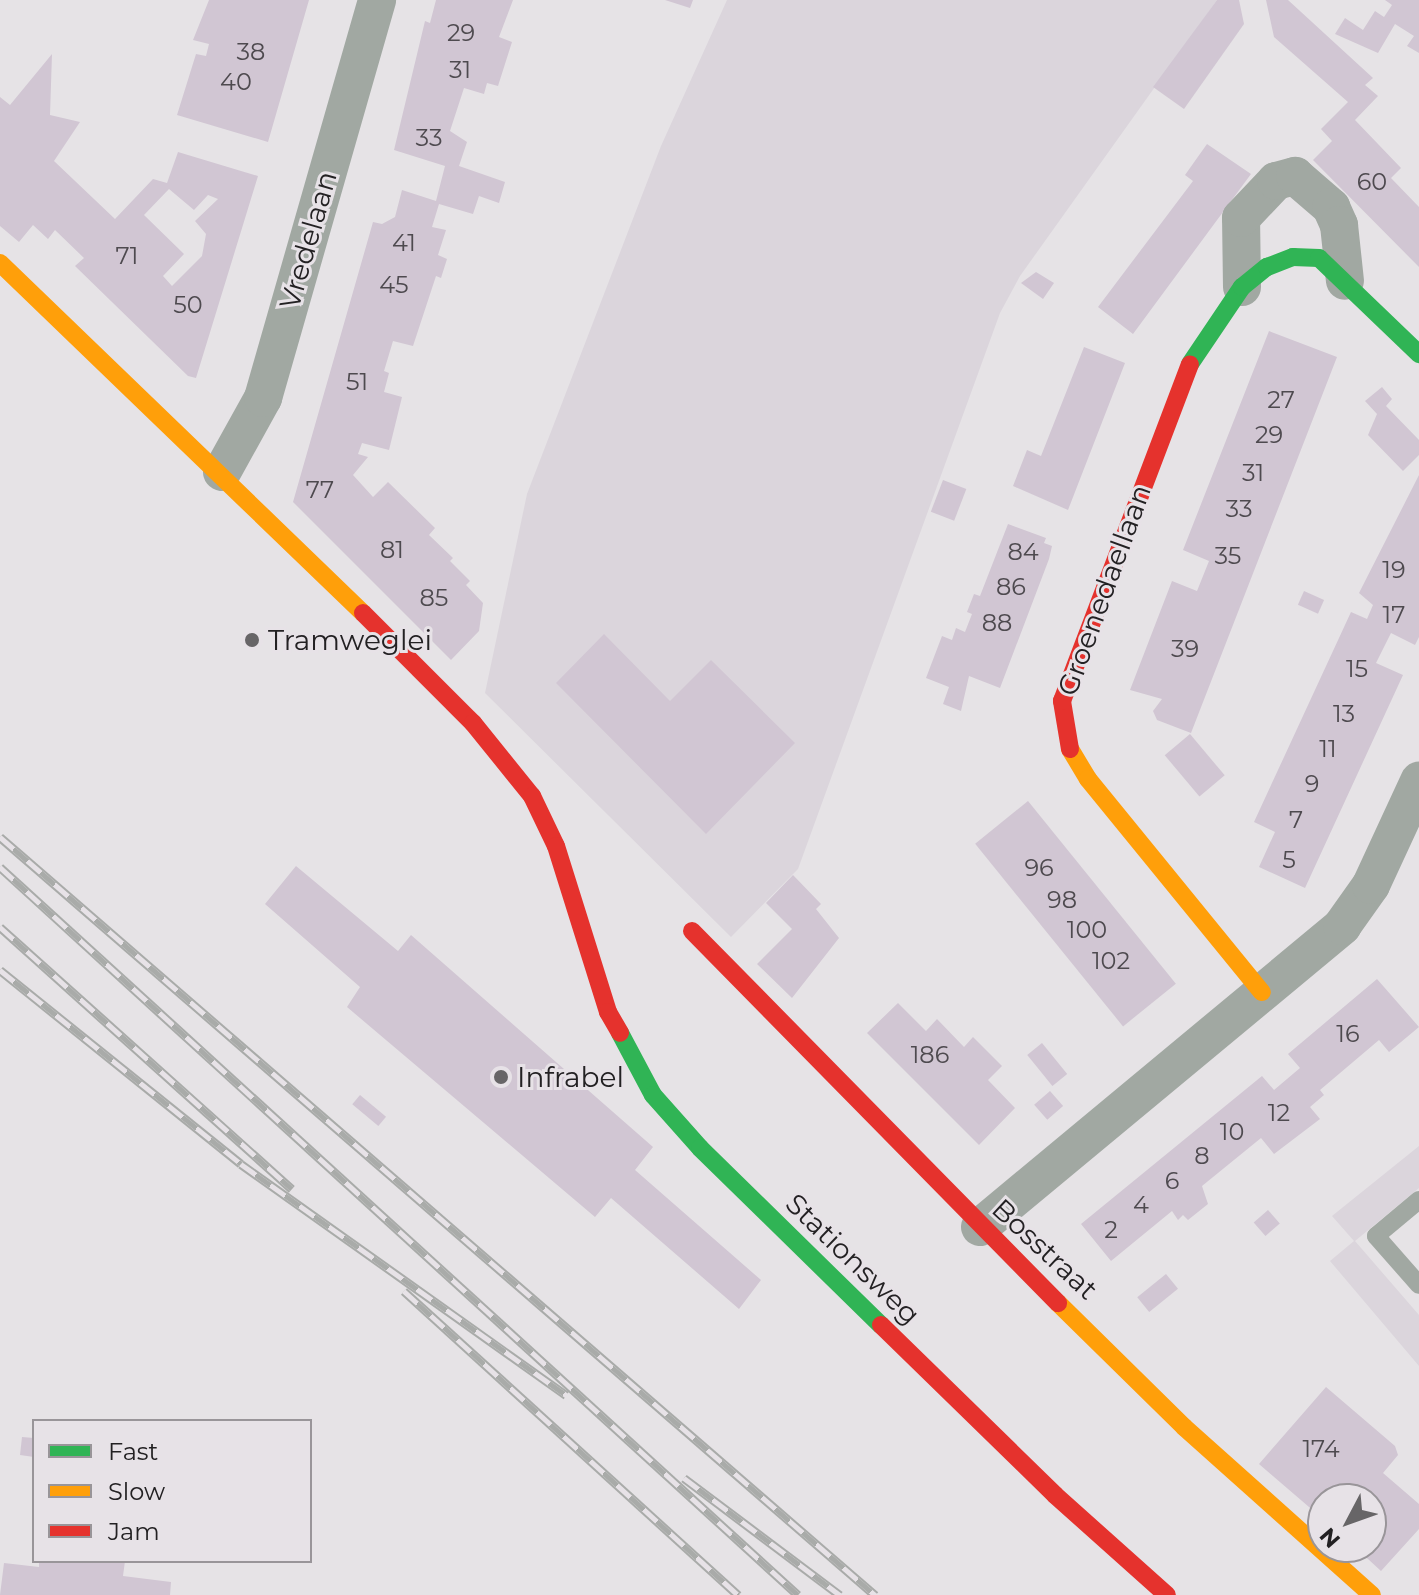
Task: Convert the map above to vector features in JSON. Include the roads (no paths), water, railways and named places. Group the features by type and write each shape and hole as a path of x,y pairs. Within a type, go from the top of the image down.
{"street":[{"name":"Vredelaan","path":"222,472 263,398 377,0"},
{"path":"1242,287 1241,218 1276,181 1295,176 1331,207 1339,225 1345,281"},
{"name":"Groenedaellaan","path":"1262,992 1088,779 1070,752 1062,701 1184,373 1242,287 1267,267 1293,257 1319,258 1419,354"},
{"path":"0,263 222,472"},
{"name":"Stationsweg","path":"222,472 504,760 532,796 550,833 608,1012 653,1095 711,1159 1033,1474 1167,1595"},
{"path":"980,1227 1342,926 1371,885 1419,781"},
{"name":"Bosstraat","path":"692,931 980,1227 1184,1427 1372,1595"}],"lane":[{"path":"1419,1200 1376,1236 1419,1285"}],"railway":[{"path":"0,837 875,1595"},
{"path":"0,867 798,1595"},
{"path":"0,927 292,1189"},
{"path":"0,970 241,1164 566,1395"},
{"path":"404,1291 738,1595"},
{"path":"684,1478 840,1595"}],"place":[{"name":"Tramweglei","path":"252,640"},
{"name":"Infrabel","path":"501,1077"}]}
